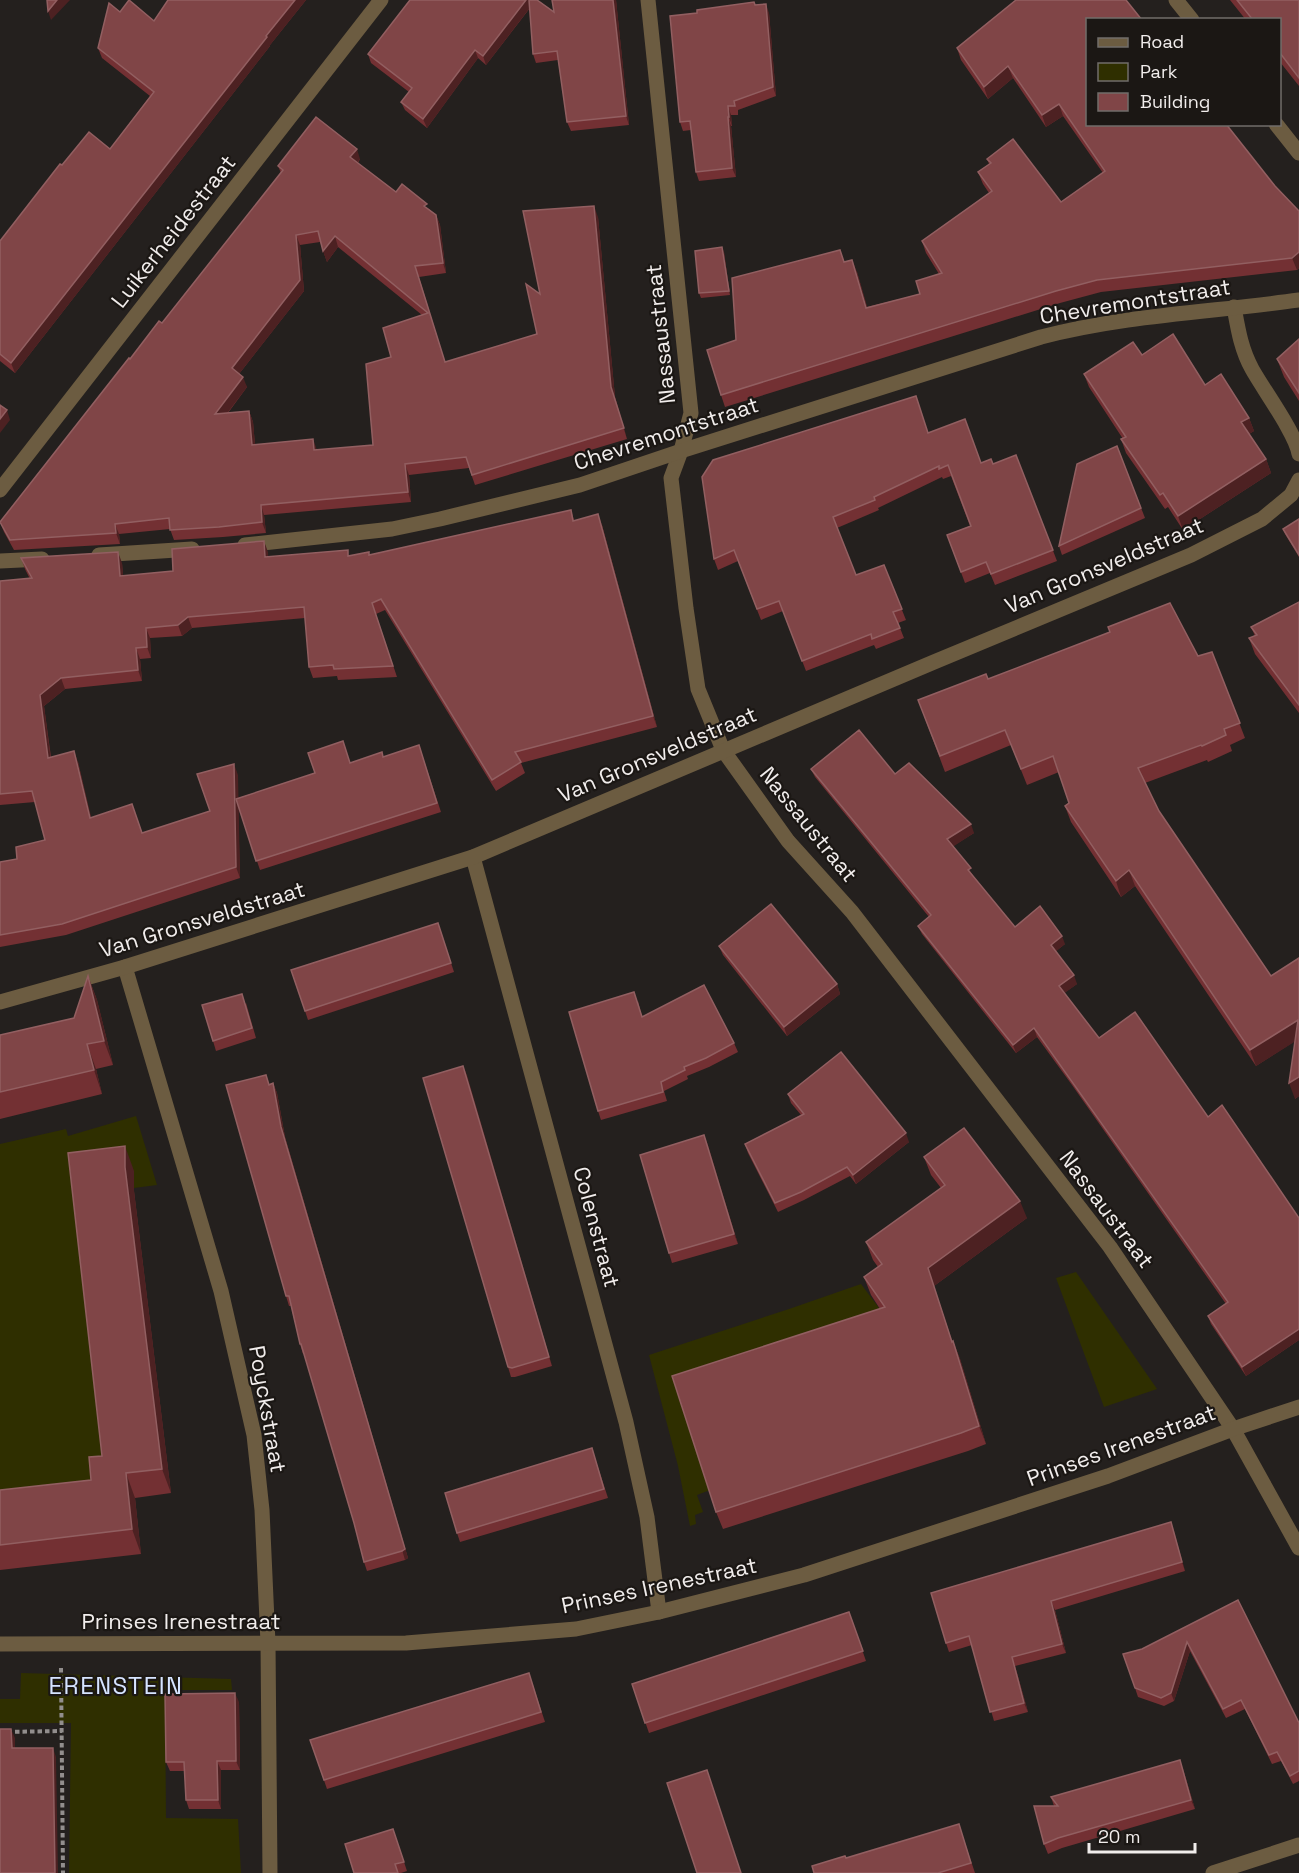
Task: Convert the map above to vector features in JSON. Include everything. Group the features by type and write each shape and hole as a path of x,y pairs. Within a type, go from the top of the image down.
{"street":[{"name":"Luikerheidestraat","path":"0,490 381,0"},
{"name":"Nassaustraat","path":"648,0 691,413 681,452 671,478 698,689 723,750 788,841 852,912 1110,1247 1233,1429 1299,1548"},
{"path":"1176,0 1190,18"},
{"path":"1278,126 1299,153"},
{"name":"Chevremontstraat","path":"236,546 392,529 580,485 1075,328 1299,300"},
{"path":"1234,307 1240,342 1251,368 1289,431 1299,454"},
{"name":"Van Gronsveldstraat","path":"0,1002 125,967 473,857 1191,555 1262,519 1291,495 1299,480"},
{"path":"82,556 212,548"},
{"path":"0,561 59,558"},
{"name":"Colenstraat","path":"473,857 626,1422 647,1516 659,1612"},
{"name":"Poyckstraat","path":"125,967 220,1291 254,1435 262,1510 268,1643 270,1873"},
{"name":"Prinses Irenestraat","path":"0,1644 406,1643 576,1629 659,1612 804,1575 1108,1476 1299,1407"},
{"path":"1213,1873 1299,1845"}],"path":[{"path":"61,1643 63,1873"},
{"path":"0,1732 62,1731"}],"green space":[{"path":"136,1116 157,1185 134,1188 111,1480 0,1495 0,1144 66,1129 68,1136"},
{"path":"1076,1272 1157,1389 1104,1407 1056,1278"},
{"path":"861,1284 882,1312 710,1490 697,1495 703,1512 695,1515 696,1524 690,1526 678,1466 649,1355"},
{"path":"21,1673 231,1679 232,1690 165,1690 166,1818 238,1819 241,1873 69,1873 71,1723 0,1723 0,1699 20,1699"}],"building":[{"path":"47,0 57,0 48,11"},
{"path":"129,0 154,21 168,0 295,0 11,363 0,354 0,241 60,164 62,165 89,132 110,149 154,92 98,48 109,3 120,12"},
{"path":"410,0 526,0 483,56 475,50 423,119 401,102 412,88 368,54"},
{"path":"529,0 537,0 554,12 552,0 613,0 626,116 567,122 557,51 533,54"},
{"path":"1016,0 1126,0 1140,18 1086,18 1086,126 1228,126 1275,186 1299,211 1299,252 1292,258 1097,280 721,395 707,350 736,340 732,278 840,250 844,262 852,260 866,308 920,294 916,281 942,273 922,241 992,191 978,172 991,163 987,159 1013,139 1061,202 1105,171 1059,104 1042,115 1008,66 984,87 957,48"},
{"path":"1237,0 1299,0 1299,78 1281,54 1281,18 1251,18"},
{"path":"754,2 755,5 766,4 773,87 734,101 735,106 728,106 732,168 696,172 690,121 680,122 670,16"},
{"path":"316,117 357,149 350,157 396,192 402,184 427,204 424,206 436,215 443,263 415,266 445,362 537,334 526,284 540,294 523,211 594,206 611,387 624,428 472,475 466,457 405,464 408,492 261,505 262,522 170,530 169,518 115,524 116,533 10,540 0,522 129,358 159,321 162,323 283,170 278,166","holes":["318,231 323,251 335,236 428,313 383,328 391,357 366,364 373,445 314,450 313,439 252,445 249,411 215,414 243,377 232,368 300,280 296,235"]},
{"path":"722,247 729,291 699,293 695,251"},
{"path":"1173,334 1205,385 1221,374 1249,418 1241,422 1266,459 1178,516 1163,493 1160,495 1121,439 1126,437 1084,374 1133,342 1142,355"},
{"path":"1299,339 1299,393 1277,359"},
{"path":"916,396 928,433 965,419 981,463 991,459 993,464 1016,455 1053,550 991,574 986,562 961,572 947,535 971,526 948,465 939,469 939,466 874,497 875,500 833,517 856,575 884,565 902,609 893,612 900,628 872,639 871,634 802,661 779,601 757,609 734,550 714,559 702,477 713,460"},
{"path":"0,405 7,410 0,419"},
{"path":"1117,446 1141,508 1059,546 1077,464"},
{"path":"571,510 573,521 598,514 653,716 515,752 521,762 492,780 381,599 372,603 393,666 334,669 333,665 309,667 304,607 188,617 178,625 146,628 147,647 136,648 138,670 61,678 40,695 48,758 74,751 90,818 132,804 142,833 210,811 197,774 234,764 236,867 62,924 0,935 0,862 17,859 16,847 45,840 32,791 0,794 0,581 32,578 21,558 118,552 120,576 173,571 172,549 264,541 265,557 348,550 348,556 369,552 369,555"},
{"path":"1299,519 1299,555 1283,529"},
{"path":"1299,602 1299,705 1249,638 1257,635 1251,627"},
{"path":"1170,603 1198,656 1212,652 1240,723 1224,729 1226,735 1202,746 1138,768 1159,811 1271,976 1299,958 1299,1077 1289,1083 1298,1020 1250,1050 1129,870 1116,881 1065,806 1069,803 1053,756 1021,769 1005,730 940,756 918,700 986,674 988,679 1110,632 1108,627"},
{"path":"859,730 895,774 909,763 971,824 947,839 971,868 968,870 1015,927 1040,906 1062,936 1051,945 1074,975 1059,986 1099,1038 1135,1012 1208,1117 1222,1105 1299,1218 1299,1329 1242,1367 1208,1316 1228,1302 1034,1028 1013,1045 918,926 931,915 811,769"},
{"path":"343,741 350,763 382,752 383,757 419,745 437,803 256,861 236,799 315,773 308,753"},
{"path":"771,904 837,984 784,1027 719,946"},
{"path":"438,923 451,963 305,1011 291,970"},
{"path":"88,976 104,1041 87,1044 94,1070 0,1092 0,1035 74,1018"},
{"path":"704,985 734,1043 684,1067 685,1070 661,1082 663,1092 598,1111 569,1012 634,992 642,1017"},
{"path":"242,994 252,1028 213,1041 202,1005"},
{"path":"841,1052 906,1133 853,1175 847,1167 775,1203 745,1144 804,1114 788,1094"},
{"path":"463,1066 549,1357 512,1368 508,1367 423,1078"},
{"path":"266,1075 269,1085 273,1083 281,1127 405,1549 364,1562 300,1344 289,1296 286,1296 226,1085"},
{"path":"964,1128 1020,1201 928,1268 979,1426 716,1512 672,1376 885,1307 864,1277 882,1264 866,1242 945,1185 924,1157"},
{"path":"704,1135 734,1234 669,1253 640,1155"},
{"path":"125,1146 125,1167 162,1469 126,1473 132,1529 0,1545 0,1490 91,1480 89,1457 102,1456 68,1153"},
{"path":"592,1448 604,1489 457,1533 445,1493"},
{"path":"1171,1522 1182,1562 1051,1601 1062,1644 1012,1657 1024,1703 990,1712 969,1636 946,1643 931,1593"},
{"path":"1238,1600 1299,1723 1299,1771 1290,1776 1277,1752 1269,1755 1241,1700 1223,1709 1187,1642 1171,1693 1161,1698 1135,1688 1123,1654 1142,1649"},
{"path":"849,1612 863,1651 645,1723 632,1684"},
{"path":"529,1673 541,1712 324,1780 310,1740"},
{"path":"235,1693 236,1761 217,1761 218,1800 186,1800 184,1762 166,1762 165,1694"},
{"path":"0,1729 11,1729 12,1748 53,1748 55,1873 0,1873"},
{"path":"1180,1760 1191,1800 1044,1844 1034,1806 1058,1806 1051,1797"},
{"path":"707,1770 741,1873 697,1873 667,1783"},
{"path":"959,1824 971,1863 938,1873 814,1873 812,1866"},
{"path":"393,1829 404,1862 395,1864 398,1873 354,1873 345,1844"}],"district":[{"name":"ERENSTEIN","path":"116,1685"}]}
